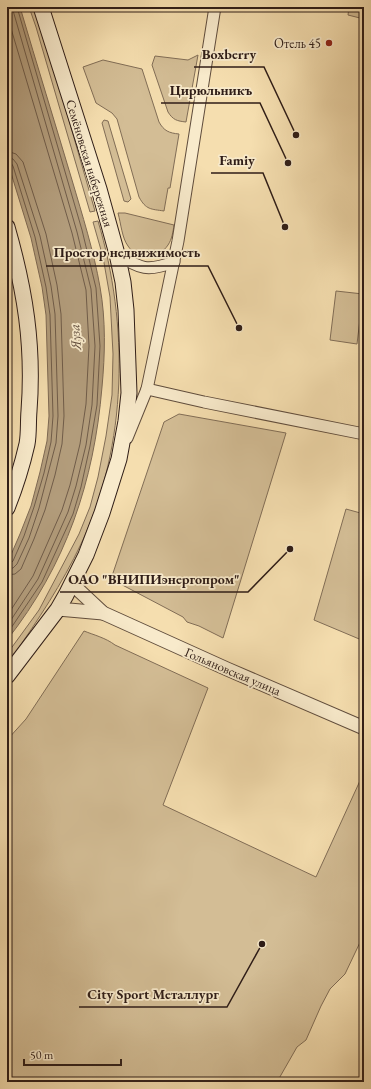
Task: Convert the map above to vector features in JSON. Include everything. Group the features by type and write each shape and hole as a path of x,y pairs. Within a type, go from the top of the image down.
{"main road":[{"name":"Семёновская набережная","path":"7,676 58,609 72,584 95,532 119,459 126,421 129,393 126,310 123,282 117,254 100,189 41,7"},
{"path":"7,227 22,283 28,327 31,386 27,443 15,489 7,508"}],"street":[{"path":"119,459 147,389 174,262 215,7"},
{"path":"117,254 138,266 157,268 174,262"},
{"path":"147,389 364,434"},
{"name":"Гольяновская улица","path":"72,584 103,613 227,670 320,708 364,728"},
{"name":"Гольяновская улица","path":"58,609 103,613"}],"shaded area":[{"path":"29,7 35,7 41,23 95,211 90,212"},
{"path":"349,7 364,7 364,19 348,15"},
{"path":"198,55 186,122 178,121 168,112 152,65 155,56 188,60"},
{"path":"103,60 142,69 159,122 167,131 179,134 170,188 168,188 164,211 147,207 139,197 117,119 112,113 96,103 83,67"},
{"path":"104,120 108,121 131,199 128,202 124,201 102,123"},
{"path":"118,213 125,213 174,225 168,245 159,253 148,256 142,256 132,251 126,243 123,235"},
{"path":"98,221 108,261 115,301 119,343 119,384 115,425 108,466 96,506 74,559 58,588 7,663 7,654 39,610 79,534 90,507 98,477 112,395 113,354 110,297 103,257 93,222"},
{"path":"336,291 363,294 357,344 330,340"},
{"path":"179,414 286,433 223,638 199,626 187,622 183,617 111,579 164,422"},
{"path":"346,509 364,514 364,641 314,620"},
{"path":"84,631 208,688 163,805 316,877 364,772 364,934 345,974 330,989 306,1040 297,1047 277,1082 7,1082 7,740 26,719"}],"water":[{"name":"Яуза","path":"7,7 20,7 80,206 91,247 102,299 104,350 98,422 84,489 74,521 46,582 28,611 7,640 7,564 31,506 47,441 49,416 46,315 42,287 31,238 7,160"}],"place":[{"name":"Отель 45","path":"329,43"},
{"name":"Boxberry","path":"296,135"},
{"name":"Цирюльникъ","path":"288,163"},
{"name":"Famiy","path":"285,227"},
{"name":"Простор недвижимость","path":"239,328"},
{"name":"ОАО \"ВНИПИэнергопром\"","path":"290,549"},
{"name":"City Sport Металлург","path":"262,944"}]}
